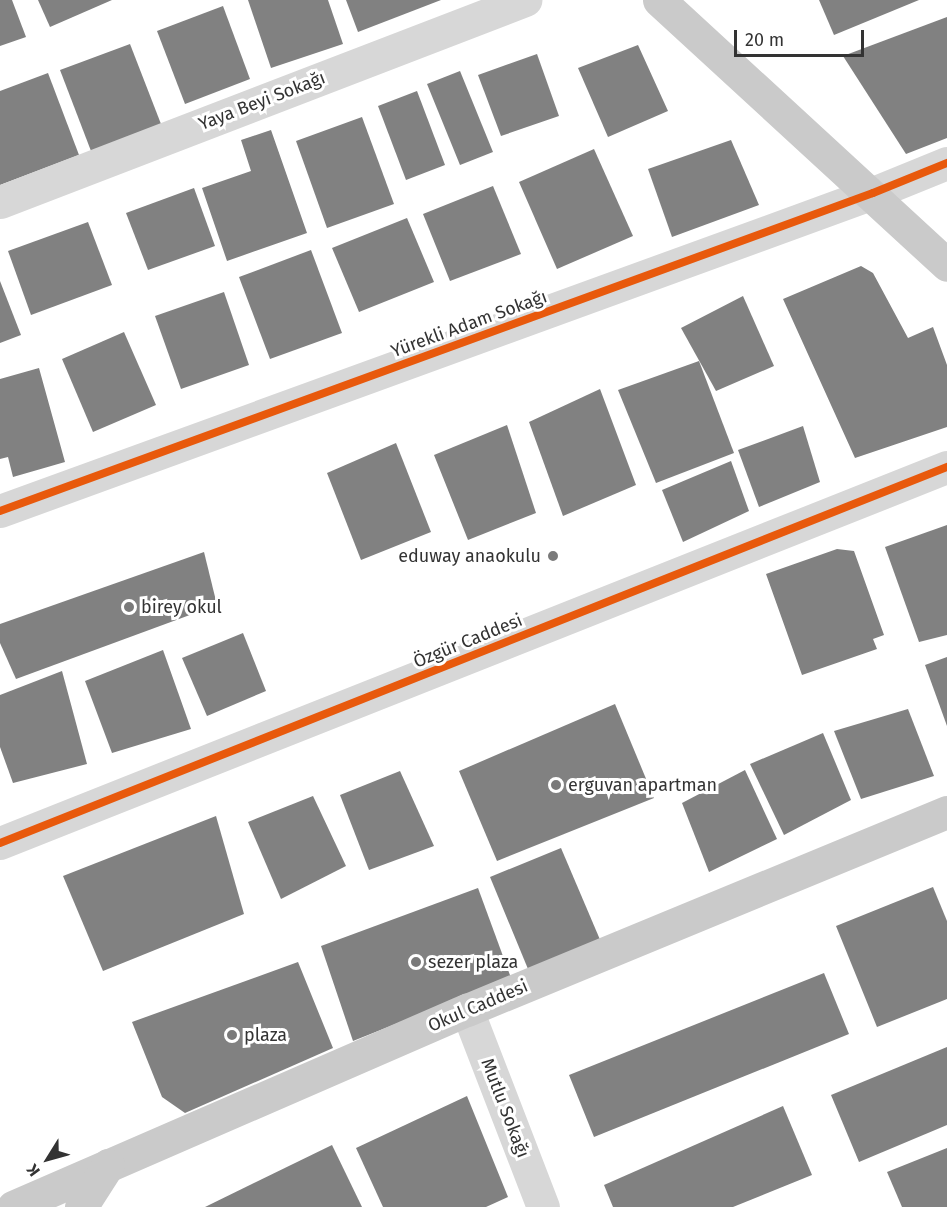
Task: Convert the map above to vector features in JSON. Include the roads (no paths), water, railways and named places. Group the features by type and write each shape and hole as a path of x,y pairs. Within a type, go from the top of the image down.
{"main road":[{"path":"659,0 873,193 947,264"},
{"name":"Okul Caddesi","path":"13,1207 467,1010 947,812"},
{"path":"81,1207 108,1165"}],"street":[{"name":"Yaya Beyi Sokağı","path":"0,202 525,0"},
{"name":"Yürekli Adam Sokağı","path":"0,511 873,193 947,163"},
{"name":"Özgür Caddesi","path":"0,843 947,467"},
{"name":"Mutlu Sokağı","path":"467,1010 543,1207"}],"place":[{"name":"eduway anaokulu","path":"553,556"},
{"name":"birey okul","path":"129,607"},
{"name":"erguvan apartman","path":"556,785"},
{"name":"sezer plaza","path":"416,962"},
{"name":"plaza","path":"232,1035"}]}
